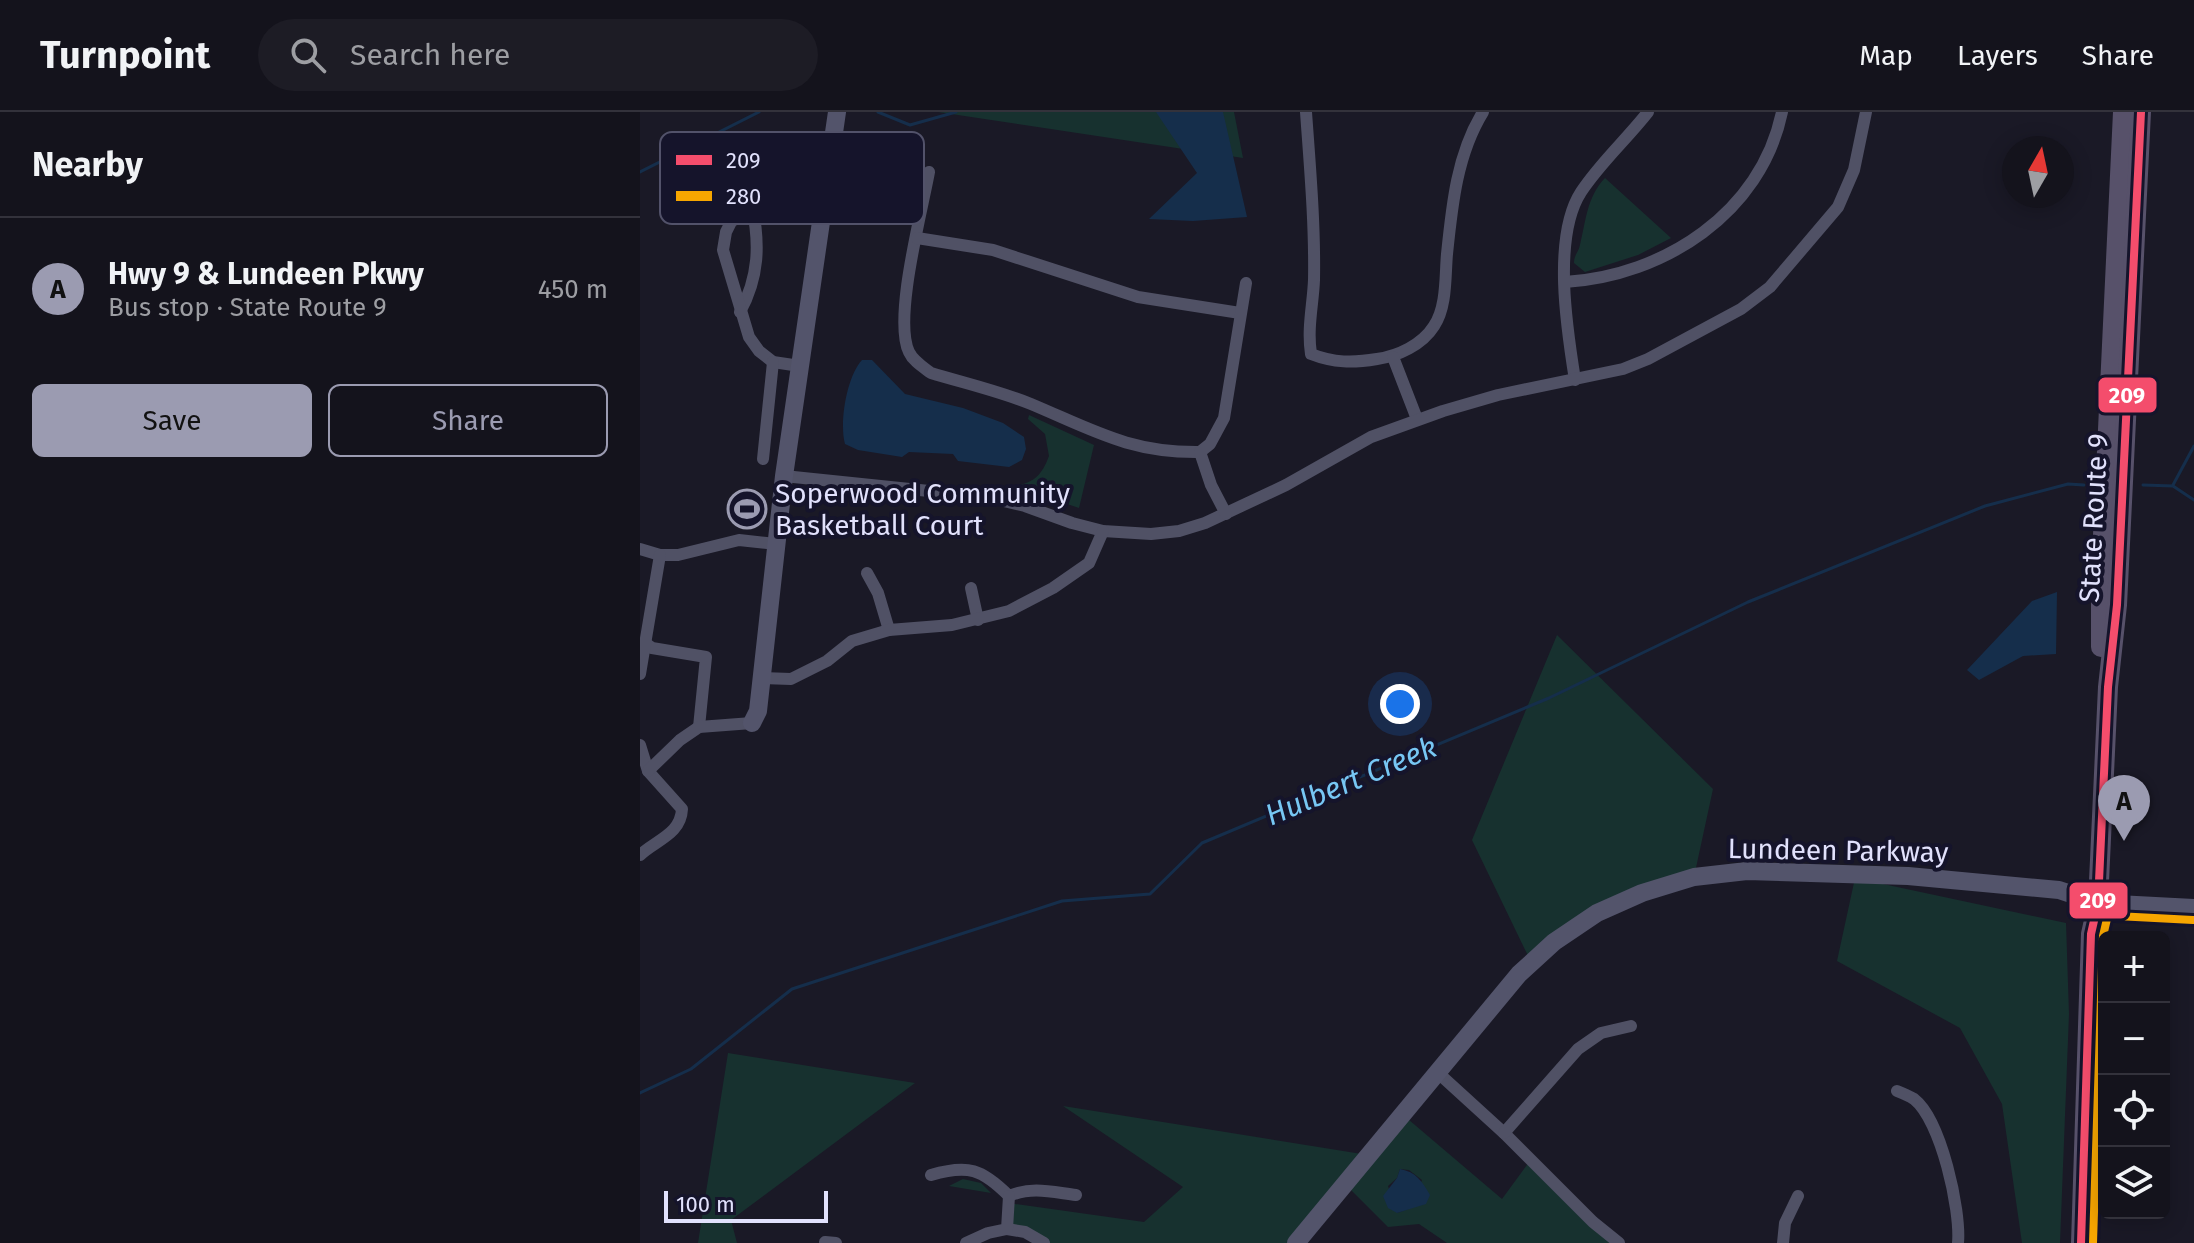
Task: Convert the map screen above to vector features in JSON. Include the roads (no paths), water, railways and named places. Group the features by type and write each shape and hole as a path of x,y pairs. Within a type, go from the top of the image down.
{"main road":[{"path":"834,132 837,112"},
{"name":"State Route 9","path":"2108,687 2101,649 2101,578 2123,112"},
{"name":"State Route 9","path":"2081,1243 2091,934 2098,903 2108,687 2117,605 2141,112"},
{"path":"752,723 758,711 784,476 820,224"},
{"name":"Lundeen Parkway","path":"1296,1243 1519,974 1554,942 1597,913 1642,893 1694,877 1747,871 1908,876 2059,890 2098,903 2194,908"}],"street":[{"path":"1306,112 1313,232 1314,282 1308,332 1311,354 1330,361 1358,362 1393,357 1419,342 1435,325 1444,295 1447,251 1462,153 1483,112"},
{"path":"1575,380 1568,336 1563,259 1578,196 1598,168 1648,112"},
{"path":"1565,282 1606,277 1636,267 1666,256 1701,236 1727,213 1758,175 1769,155 1782,112"},
{"path":"784,476 987,497 1103,531 1151,534 1179,531 1226,514 1286,485 1371,437 1417,419 1498,395 1623,369 1648,359 1741,309 1770,287 1838,207 1854,170 1866,112"},
{"path":"924,200 929,172"},
{"path":"730,224 723,250 749,337 759,351 773,362 800,366"},
{"path":"740,312 751,291 757,263 756,224"},
{"path":"920,224 904,304 905,339 909,353 931,373 1029,403 1099,435 1168,452 1200,452 1210,444 1224,418 1246,283"},
{"path":"917,238 993,250 1172,305 1240,313"},
{"path":"1393,357 1417,419"},
{"path":"763,459 773,362"},
{"path":"1200,452 1211,485 1226,514"},
{"path":"761,678 791,679 827,661 852,641 889,630 952,625 1009,611 1053,588 1089,563 1103,531"},
{"path":"640,549 660,555 678,555 739,540 776,544"},
{"path":"640,674 660,555"},
{"path":"867,573 878,593 889,630"},
{"path":"971,588 978,620"},
{"path":"645,643 652,648 706,657 699,727"},
{"path":"648,771 680,740 699,727 752,723"},
{"path":"640,745 648,771 682,809 682,819 673,832 653,842 640,855"},
{"path":"1504,1133 1578,1049 1601,1033 1631,1026"},
{"path":"1436,1071 1504,1133 1593,1222 1619,1243"},
{"path":"1897,1091 1915,1100 1928,1119 1941,1151 1952,1183 1958,1243"},
{"path":"931,1175 954,1168 974,1170 992,1179 1009,1196 1007,1229"},
{"path":"1009,1196 1036,1189 1076,1195"},
{"path":"1783,1243 1785,1223 1798,1196"},
{"path":"966,1243 1007,1229 1025,1232 1044,1243"},
{"path":"825,1242 836,1243"}],"water":[{"path":"1156,112 1223,112 1247,217 1193,221 1149,219 1197,173"},
{"path":"862,360 872,360 905,394 963,408 1003,423 1024,437 1026,449 1022,460 1009,467 958,461 953,454 909,452 902,457 858,450 845,444 843,424 846,400 852,377"},
{"path":"2057,592 2056,654 2023,656 1979,680 1967,670 2032,601"},
{"path":"1400,1169 1418,1178 1430,1195 1426,1204 1397,1213 1388,1208 1383,1196"}],"waterway":[{"name":"Hulbert Creek","path":"719,132 759,112"},
{"path":"878,112 910,125 956,112"},
{"name":"Hulbert Creek","path":"640,172 660,162"},
{"path":"2173,485 2194,446"},
{"name":"Hulbert Creek","path":"640,1093 691,1069 792,989 1062,901 1150,894 1202,843 1549,698 1748,602 1985,506 2068,484 2084,485"},
{"path":"2143,485 2173,486 2194,500"}],"place":[{"name":"Soperwood Community Basketball Court","path":"747,509"},
{"name":"Hwy 9 & Lundeen Pkwy","path":"2124,841"}]}
